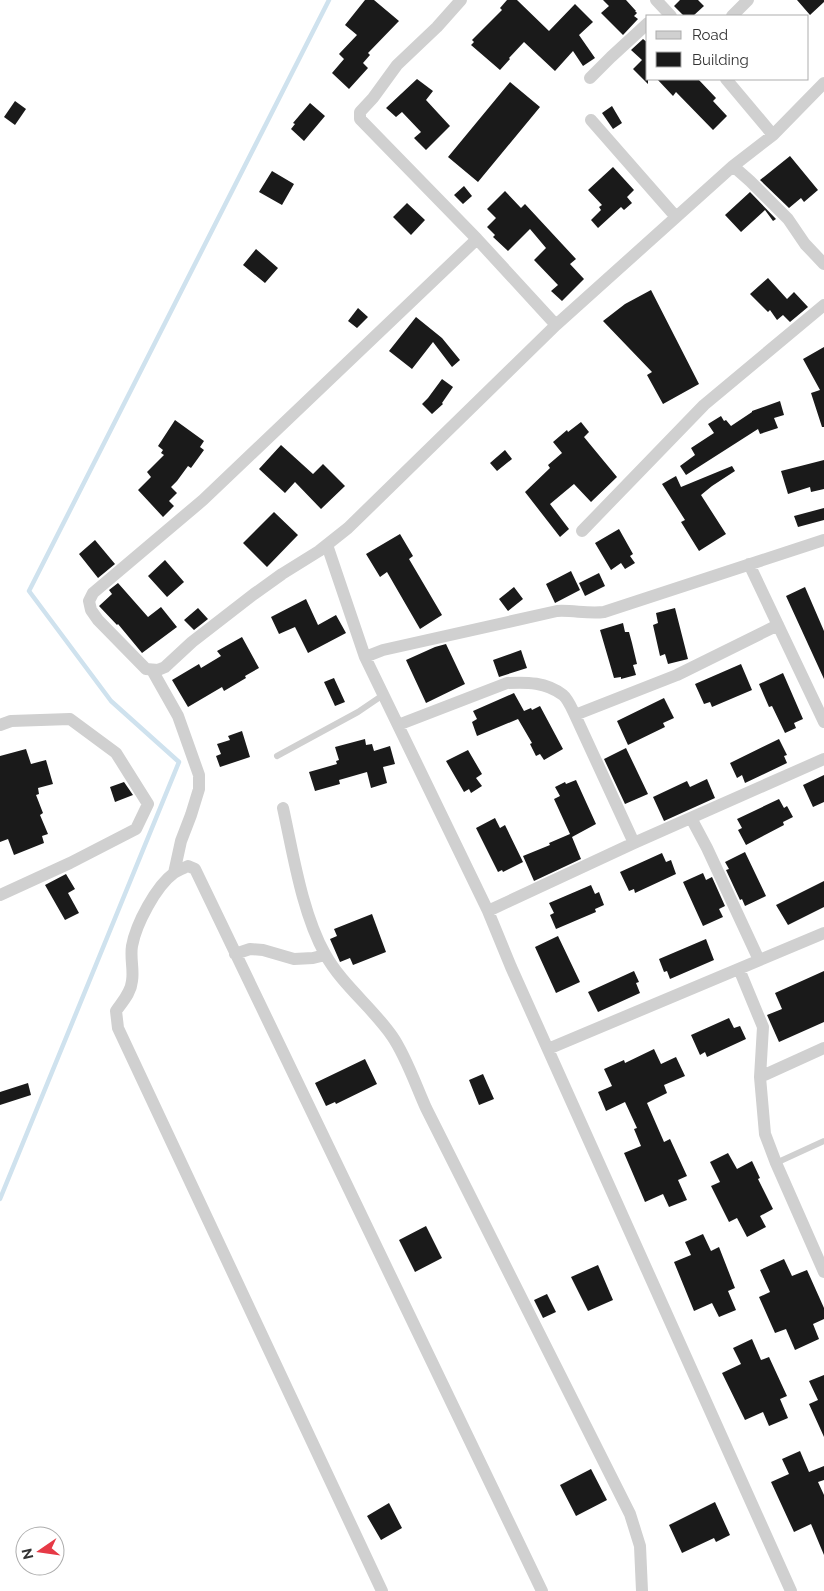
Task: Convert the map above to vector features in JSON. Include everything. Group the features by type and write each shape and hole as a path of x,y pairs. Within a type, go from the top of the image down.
{"street":[{"path":"461,0 437,27 398,65 360,112 360,119 477,239 556,325"},
{"path":"733,15 748,0"},
{"path":"590,78 646,25"},
{"path":"727,80 774,135"},
{"path":"477,239 203,500 94,593 89,601 91,610 98,620 146,669 152,670 165,667 192,642 246,600 326,545 358,519 556,325 733,166 774,135 824,83"},
{"path":"591,120 676,217"},
{"path":"733,166 788,219 805,244 824,264"},
{"path":"582,531 704,406 824,305"},
{"path":"365,657 383,650 557,611 604,612 824,540"},
{"path":"326,545 365,657 488,911 511,967 791,1591"},
{"path":"749,564 824,722"},
{"path":"575,715 676,674 778,625"},
{"path":"152,670 178,716 199,775 199,789 181,841 174,873"},
{"path":"398,725 507,683 526,682 544,685 564,696 575,715 634,843"},
{"path":"0,725 11,721 70,718 116,753 148,804 136,829 70,863 0,895"},
{"path":"488,911 634,843 824,759"},
{"path":"283,808 314,932 325,955 344,982 386,1028 394,1038 402,1054 430,1117 630,1514 640,1546 642,1591"},
{"path":"691,818 759,960"},
{"path":"382,1591 118,1028 116,1011 129,992 132,981 132,946 140,924 156,893 174,873 188,866 195,869 542,1591"},
{"path":"548,1049 824,932"},
{"path":"235,954 250,949 263,950 294,959 325,955"},
{"path":"739,969 763,1027 760,1077 765,1134 824,1272"},
{"path":"760,1077 824,1048"}],"lane":[{"path":"277,756 358,712 382,694"},
{"path":"776,1163 824,1141"}],"building":[{"path":"365,0 374,0 399,21 368,53 370,55 363,63 368,68 349,89 332,73 344,59 339,54 357,35 345,25"},
{"path":"507,0 517,0 549,31 575,4 593,22 579,35 595,58 583,66 573,51 555,71 524,42 500,70 471,45 474,42 472,40 502,10 500,8"},
{"path":"603,0 626,0 636,11 637,13 634,16 638,19 623,35 601,13 609,6"},
{"path":"680,0 698,0 704,6 694,15 683,15 674,6"},
{"path":"797,0 824,0 824,2 810,15"},
{"path":"643,39 646,41 646,80 648,80 648,84 633,69 642,60 631,50"},
{"path":"417,79 433,91 426,100 450,126 426,150 414,138 421,132 402,112 396,117 386,108"},
{"path":"658,80 699,80 716,98 713,101 727,116 713,130 676,92 673,96"},
{"path":"510,82 540,107 478,182 448,157"},
{"path":"15,101 26,109 15,125 4,117"},
{"path":"310,103 325,116 304,141 291,129 295,124 293,123"},
{"path":"612,106 622,123 613,129 602,113"},
{"path":"790,156 818,190 804,202 801,198 789,208 760,180"},
{"path":"613,167 634,190 627,197 632,203 624,210 621,207 598,228 591,220 601,210 599,207 602,205 588,190"},
{"path":"272,171 294,184 282,205 259,192"},
{"path":"464,186 472,196 463,204 454,195"},
{"path":"505,191 521,208 525,204 576,259 570,264 584,279 562,301 551,291 558,285 534,260 546,248 530,229 508,251 493,237 495,235 487,227 496,218 487,209"},
{"path":"750,192 776,219 773,221 765,210 741,232 725,215"},
{"path":"407,203 425,220 411,235 393,217"},
{"path":"256,249 278,268 265,283 243,265"},
{"path":"768,278 787,299 794,292 808,307 790,322 783,315 777,320 770,310 768,312 750,294"},
{"path":"651,290 699,384 663,404 647,375 652,372 603,321 625,304"},
{"path":"358,308 368,317 357,328 348,321"},
{"path":"416,317 442,338 460,360 452,367 433,342 412,369 389,351"},
{"path":"824,347 824,427 822,427 811,393 820,390 803,359"},
{"path":"442,379 453,387 443,404 432,414 422,404"},
{"path":"780,401 784,415 774,418 778,428 760,434 758,429 686,475 680,466 695,455 691,448 714,433 708,424 721,416 731,426 752,411"},
{"path":"175,420 204,441 200,447 204,450 191,468 188,466 171,487 177,493 169,501 174,506 163,517 138,490 151,477 147,472 164,455 161,453 163,450 158,446"},
{"path":"581,422 589,432 584,437 617,477 591,502 574,484 550,504 569,529 560,537 525,492 550,468 548,465 562,453 553,442 567,430 568,432"},
{"path":"281,445 313,474 323,464 345,486 321,509 295,482 285,493 259,469"},
{"path":"505,450 512,459 497,471 490,463"},
{"path":"824,460 824,489 811,492 810,487 788,494 781,471"},
{"path":"732,466 735,471 701,495 726,534 699,551 681,522 685,520 662,484 676,476 681,487"},
{"path":"824,508 824,520 798,527 794,516"},
{"path":"274,512 298,535 267,567 243,543"},
{"path":"619,529 633,554 630,556 635,563 625,569 621,563 611,570 595,543"},
{"path":"400,534 413,556 409,559 442,615 420,629 387,572 380,577 366,554"},
{"path":"95,540 115,564 98,578 79,554"},
{"path":"165,560 184,582 167,597 148,576"},
{"path":"571,571 580,590 555,603 546,584"},
{"path":"599,573 605,586 585,596 579,583"},
{"path":"118,583 148,617 161,607 177,627 142,653 118,624 99,606 112,594 109,590"},
{"path":"514,587 523,599 508,611 499,599"},
{"path":"805,587 824,631 824,679 786,596"},
{"path":"306,599 318,625 336,615 346,633 308,653 295,627 279,634 271,617"},
{"path":"198,608 208,619 194,630 184,620"},
{"path":"675,608 688,659 668,664 665,654 660,656 653,625 658,623 656,613"},
{"path":"623,623 625,632 629,632 637,664 633,665 636,675 621,679 621,677 614,678 600,630"},
{"path":"242,637 259,668 224,691 222,687 188,707 172,680 199,664 201,668 221,656 217,651"},
{"path":"446,644 465,684 426,703 406,660"},
{"path":"521,650 527,668 499,677 493,660"},
{"path":"741,664 752,690 712,707 710,702 704,704 695,684"},
{"path":"783,673 803,719 794,723 796,728 785,733 772,706 769,707 759,684"},
{"path":"334,678 345,702 335,706 324,682"},
{"path":"514,693 524,711 540,706 563,749 544,760 540,754 536,756 530,744 532,743 518,719 477,736 472,722 477,719 473,711"},
{"path":"664,698 674,718 663,723 665,727 628,745 617,721"},
{"path":"242,731 250,757 220,767 216,756 221,754 217,744 230,740 228,736"},
{"path":"365,739 366,745 372,744 374,751 390,746 395,764 383,767 387,783 371,788 367,772 339,780 340,784 315,791 309,772 337,764 336,761 339,760 335,747"},
{"path":"779,739 787,755 784,756 787,763 745,783 742,775 737,778 730,763"},
{"path":"626,748 648,794 625,804 604,759"},
{"path":"26,749 31,764 46,760 53,784 38,788 39,794 36,795 43,813 40,815 48,834 42,836 44,843 14,855 8,839 0,842 0,756"},
{"path":"468,750 482,774 476,778 482,786 471,793 469,789 464,792 446,761"},
{"path":"824,775 824,802 813,807 803,785"},
{"path":"707,779 715,798 664,821 653,797 687,781 690,787"},
{"path":"576,780 596,824 572,837 581,859 534,881 523,856 570,834 554,799 560,796 555,787 565,782 566,784"},
{"path":"124,782 133,795 115,802 110,787"},
{"path":"779,799 784,808 787,806 793,817 783,822 784,825 746,845 738,830 742,828 737,819"},
{"path":"495,818 500,828 505,825 523,862 503,872 502,870 498,872 476,828"},
{"path":"745,852 766,896 745,906 742,899 740,900 726,870 729,869 725,862"},
{"path":"662,853 666,862 671,860 676,874 635,893 634,889 629,891 620,872"},
{"path":"703,873 706,880 712,877 725,906 719,909 723,917 703,926 683,882"},
{"path":"66,874 75,889 68,893 79,913 65,920 45,885"},
{"path":"824,881 824,907 788,925 776,905"},
{"path":"591,885 595,894 599,892 604,905 595,909 596,912 556,929 550,915 554,913 549,903"},
{"path":"372,914 386,952 353,965 350,958 340,962 330,939 337,936 334,929"},
{"path":"558,936 580,982 556,993 535,947"},
{"path":"706,939 714,960 670,979 667,971 664,972 659,959"},
{"path":"634,971 639,982 636,983 640,993 598,1012 588,992"},
{"path":"824,971 824,1022 779,1042 767,1015 782,1009 775,993"},
{"path":"729,1018 734,1028 740,1026 746,1039 707,1057 705,1052 700,1055 691,1035"},
{"path":"654,1049 661,1064 676,1057 685,1076 664,1085 667,1093 647,1103 664,1142 670,1139 687,1176 678,1180 687,1200 669,1207 663,1194 645,1202 624,1153 641,1146 634,1129 637,1128 625,1102 606,1111 598,1092 612,1086 604,1069 624,1060 625,1063"},
{"path":"365,1059 377,1084 336,1104 335,1102 326,1106 315,1083"},
{"path":"483,1074 494,1099 479,1105 469,1080"},
{"path":"28,1083 31,1095 0,1105 0,1092"},
{"path":"728,1153 737,1169 752,1161 760,1178 758,1179 773,1209 760,1216 766,1227 747,1237 737,1218 729,1222 711,1186 720,1182 710,1162"},
{"path":"426,1226 442,1258 415,1272 399,1240"},
{"path":"703,1234 711,1251 719,1247 735,1288 728,1291 736,1310 719,1317 712,1303 694,1311 674,1262 691,1255 685,1242"},
{"path":"784,1259 792,1276 807,1270 824,1308 824,1319 813,1324 819,1339 795,1350 786,1329 775,1333 759,1297 770,1292 760,1270"},
{"path":"598,1265 613,1300 588,1311 571,1277"},
{"path":"547,1294 556,1312 543,1318 534,1300"},
{"path":"752,1339 761,1360 769,1357 787,1396 780,1399 788,1418 769,1426 763,1412 745,1420 722,1373 741,1364 733,1348"},
{"path":"824,1375 824,1437 809,1404 818,1400 809,1381"},
{"path":"800,1451 809,1472 824,1466 824,1480 818,1482 824,1495 824,1555 811,1524 794,1532 771,1482 789,1474 782,1459"},
{"path":"591,1469 607,1500 576,1516 560,1485"},
{"path":"715,1502 730,1535 716,1542 714,1538 682,1553 669,1525"},
{"path":"389,1503 402,1528 381,1540 367,1516"}],"waterway":[{"path":"0,1199 179,762 111,701 29,591 329,0"}]}
